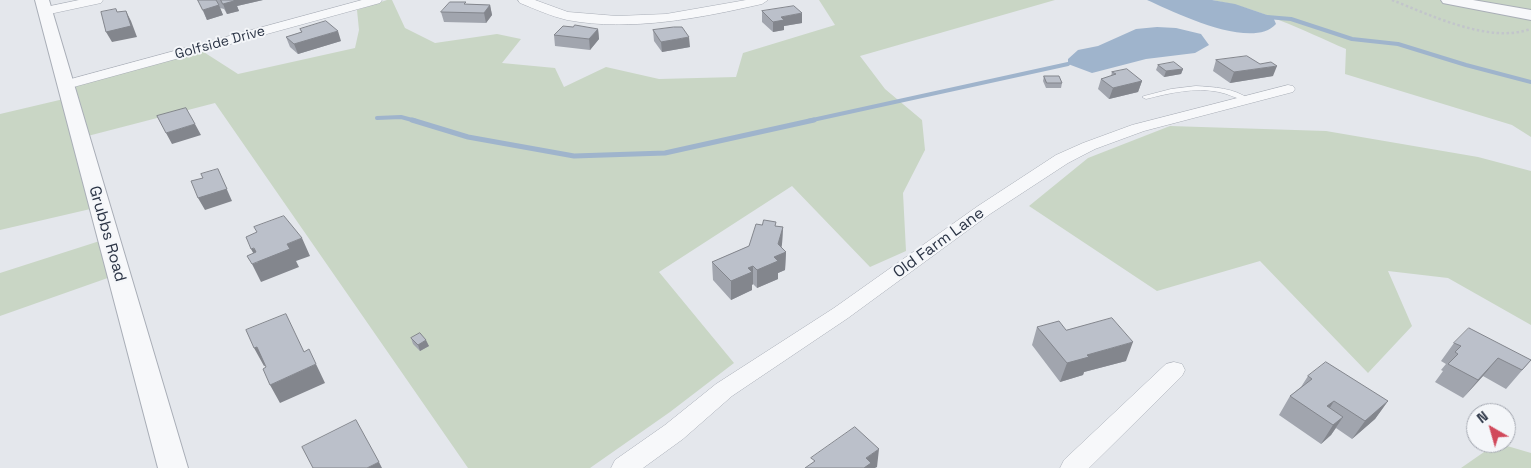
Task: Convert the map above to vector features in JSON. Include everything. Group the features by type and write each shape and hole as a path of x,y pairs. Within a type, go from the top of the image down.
{"street":[{"path":"43,6 97,0"},
{"name":"Golfside Drive","path":"65,85 376,0"},
{"path":"524,0 567,16 633,20 707,13 762,0"},
{"path":"1448,0 1531,15"},
{"name":"Grubbs Road","path":"43,6 173,468"},
{"name":"Old Farm Lane","path":"624,468 674,432 724,390 841,313 984,210 1062,158 1138,128 1288,89"},
{"path":"1073,468 1174,370"}],"lane":[{"path":"1146,97 1184,89 1206,88 1233,93 1245,99"}],"path":[{"path":"1392,0 1448,22 1476,30 1519,33 1531,29"}],"green space":[{"path":"392,0 405,28 435,43 497,34 521,39 502,63 555,68 564,87 606,67 659,79 736,77 743,53 835,25 819,0 1055,0 860,56 885,89 922,120 925,150 903,193 906,251 870,267 792,186 659,272 734,363 670,412 590,468 468,468 215,103 80,138 99,207 0,230 0,114 68,98 65,85 199,49 238,74 355,48 359,30 357,10"},
{"path":"1212,0 1531,0 1531,137 1512,125 1345,74 1346,49 1297,27 1247,8"},
{"path":"1170,126 1326,131 1478,157 1531,171 1531,325 1448,278 1388,271 1412,326 1368,373 1260,261 1157,291 1029,206 1088,158"},
{"path":"109,238 119,274 0,316 0,273"},
{"path":"1516,449 1531,453 1531,468 1461,468 1483,453 1516,453"}],"water":[{"path":"1147,0 1212,0 1235,4 1273,17 1276,24 1265,31 1250,33 1232,31 1193,20"},
{"path":"1176,28 1201,34 1209,45 1195,53 1146,59 1092,73 1068,64 1068,59 1078,50 1098,46 1136,29"}],"building":[{"path":"198,0 216,0 219,5 203,10"},
{"path":"221,0 234,0 234,1 223,4"},
{"path":"450,2 490,5 484,13 441,12"},
{"path":"794,6 802,13 781,17 784,20 773,22 762,11"},
{"path":"116,9 117,12 126,11 131,26 106,32 101,12"},
{"path":"326,21 338,31 294,44 286,37 302,32 300,29"},
{"path":"575,25 598,29 589,39 554,35 563,26 573,27"},
{"path":"682,27 689,37 661,42 653,30"},
{"path":"1247,56 1260,64 1271,62 1277,66 1234,72 1216,60"},
{"path":"1174,62 1183,69 1166,71 1158,65"},
{"path":"1127,69 1142,81 1113,88 1101,79 1116,74 1112,72"},
{"path":"1044,76 1059,76 1062,83 1047,83"},
{"path":"186,108 195,124 166,133 157,116"},
{"path":"218,169 227,189 198,198 191,181 203,178 201,174"},
{"path":"284,216 302,238 287,244 290,249 252,264 247,256 256,252 254,248 251,249 246,237 257,232 254,227"},
{"path":"764,220 776,222 775,226 783,227 778,244 786,252 774,257 778,261 757,270 753,266 748,268 752,272 731,281 712,262 749,246 756,224 762,225"},
{"path":"286,314 304,352 309,349 316,364 270,385 263,369 266,367 257,347 254,348 246,330"},
{"path":"1112,318 1133,342 1087,355 1089,357 1067,363 1037,327 1059,321 1066,330"},
{"path":"1469,328 1531,360 1522,370 1498,358 1478,380 1448,364 1458,354 1455,352 1461,346 1454,343"},
{"path":"420,333 426,340 418,345 411,338"},
{"path":"1326,362 1388,401 1365,421 1334,401 1327,406 1343,417 1333,425 1290,396 1312,379 1308,376"},
{"path":"356,420 379,462 367,468 313,468 302,447"},
{"path":"855,427 879,449 866,458 871,463 864,468 805,468 815,461 811,458"}],"waterway":[{"path":"1267,17 1291,19 1352,39 1398,44 1466,65 1531,82"},
{"path":"808,121 1068,64"},
{"path":"377,118 401,117 416,121"},
{"path":"412,120 468,137 574,156 665,153 814,120"}]}
